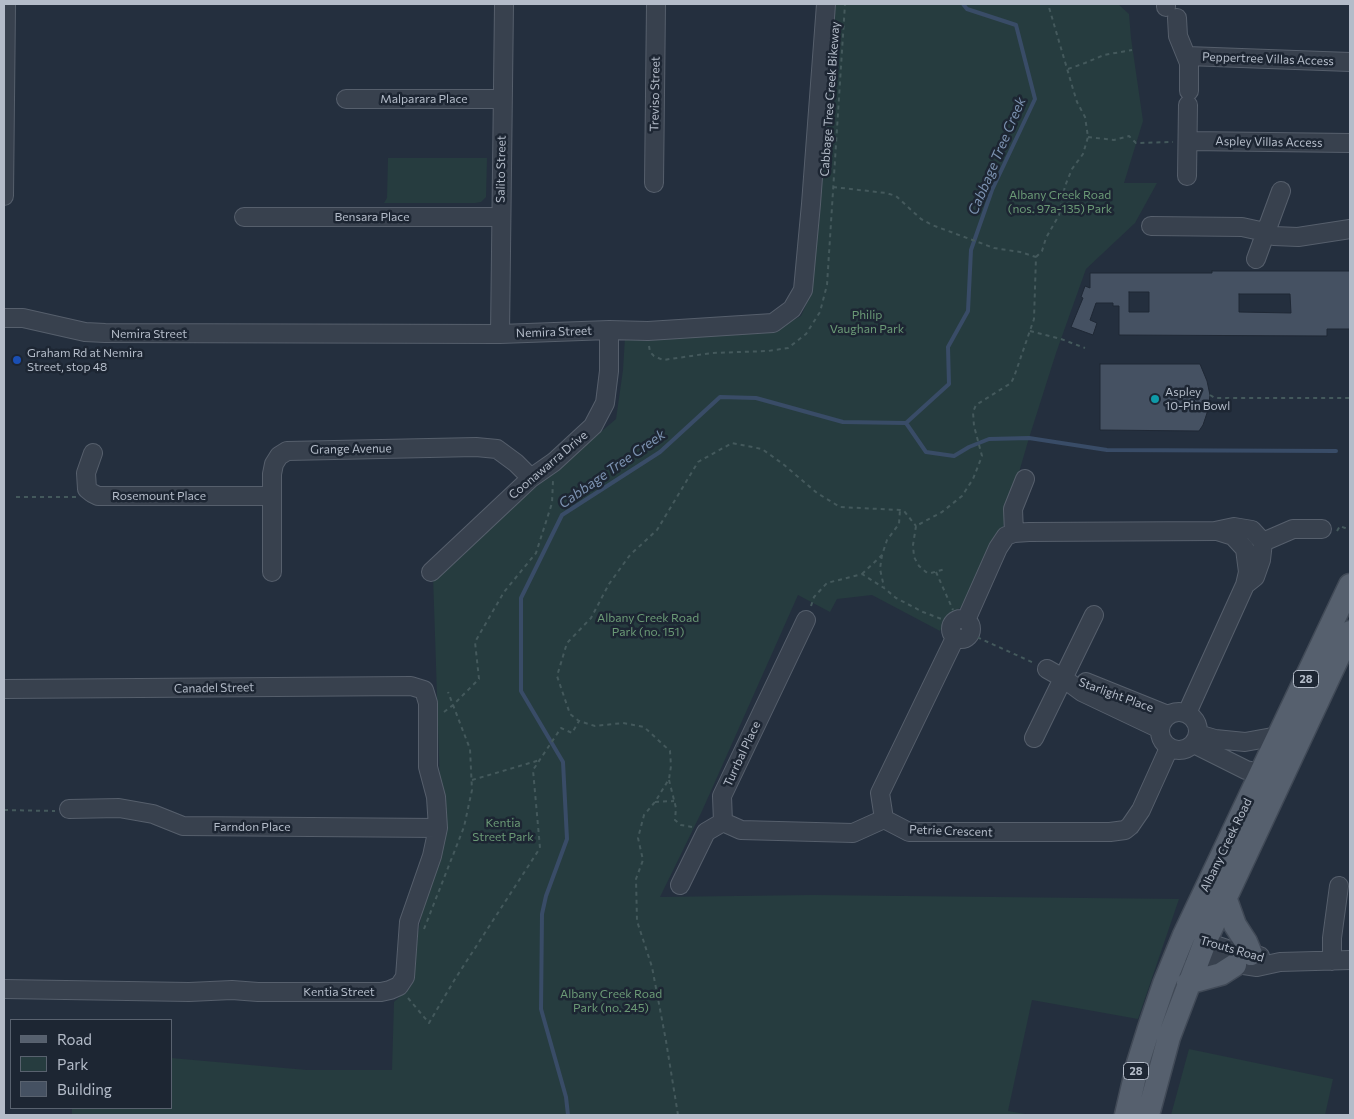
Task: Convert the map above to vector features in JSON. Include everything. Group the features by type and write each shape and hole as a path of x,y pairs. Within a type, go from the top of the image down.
{"main road":[{"name":"Albany Creek Road","path":"1126,1115 1142,1050 1164,984 1181,942 1350,585"},
{"name":"Albany Creek Road","path":"1148,1115 1169,1038 1202,948 1350,632"},
{"path":"1188,984 1221,974 1243,960 1235,925 1225,897"}],"street":[{"path":"4,196 6,4"},
{"name":"Salito Street","path":"500,334 504,4"},
{"name":"Treviso Street","path":"654,183 656,4"},
{"name":"Nemira Street","path":"4,318 23,318 85,332 105,333 500,334 609,330 648,331 773,323 792,309 803,290 812,201 826,4"},
{"name":"Peppertree Villas Access","path":"1170,10 1189,63 1189,141"},
{"name":"Peppertree Villas Access","path":"1187,56 1350,62"},
{"name":"Malparara Place","path":"346,99 502,99"},
{"path":"1187,176 1189,141"},
{"name":"Aspley Villas Access","path":"1189,141 1350,143"},
{"path":"1256,259 1282,191"},
{"name":"Bensara Place","path":"244,217 501,217"},
{"path":"1151,226 1242,227 1274,236 1298,237 1350,230"},
{"name":"Coonawarra Drive","path":"430,572 531,478 554,462 594,426 605,402 609,371 609,330"},
{"name":"Grange Avenue","path":"272,572 271,496 274,464 279,456 288,451 476,447 497,449 516,463 531,478"},
{"path":"87,489 86,473 93,453"},
{"path":"1014,533 1014,509 1025,479"},
{"name":"Rosemount Place","path":"87,489 98,496 271,496"},
{"path":"680,885 706,832 723,822 741,830 853,833 884,820 880,793 998,548 1006,536 1014,533 1029,532 1214,530 1234,527 1252,530 1263,542 1261,560 1255,577 1245,585"},
{"path":"1263,542 1293,529 1322,530"},
{"path":"1187,713 1245,585 1248,572 1246,548 1233,536 1214,530"},
{"name":"Starlight Place","path":"1034,738 1094,615"},
{"name":"Turrbal Place","path":"723,822 722,796 806,620"},
{"name":"Starlight Place","path":"1047,669 1082,692 1164,722"},
{"name":"Canadel Street","path":"4,689 411,686 424,690 428,703 428,767 436,797 438,828"},
{"path":"1196,739 1197,722 1187,713 1175,712 1164,722 1161,737 1164,743 1169,748 1182,750 1196,739 1245,742 1278,736"},
{"path":"1196,739 1241,768 1261,773 1272,769 1280,757 1292,755"},
{"name":"Petrie Crescent","path":"884,820 909,832 1110,832 1124,830 1130,826 1141,810 1169,748"},
{"name":"Farndon Place","path":"69,809 119,808 153,814 184,826 438,828"},
{"path":"399,986 405,977 407,967 409,922 432,856 438,828"},
{"path":"1332,961 1332,938 1339,886"},
{"name":"Trouts Road","path":"1181,942 1243,960 1280,962 1350,960"},
{"name":"Kentia Street","path":"4,989 189,992 232,990 258,992 381,992 399,986"}],"path":[{"name":"Cabbage Tree Creek Bikeway","path":"845,4 833,187 886,193 896,196 921,219 932,225 994,248 1020,252 1036,257"},
{"path":"916,526 942,512 962,496 973,479 982,456 974,426 973,412 976,405 1011,383 1014,377 1030,331 1035,308 1034,277 1036,257 1042,251 1046,238 1059,216 1065,186 1072,169 1083,154 1088,137 1085,116 1077,102 1048,4"},
{"path":"1068,68 1104,55 1132,50"},
{"path":"1088,137 1114,140 1129,136 1136,144 1189,141"},
{"path":"1030,331 1061,339 1084,348"},
{"path":"1210,395 1215,398 1350,398"},
{"path":"706,832 681,825 675,820 676,808 669,779 671,766 670,751 644,727 623,723 595,726 579,721 570,714 557,676 567,643 591,618 609,584 630,555 657,530 698,462 732,444 762,450 783,464 817,494 840,507 904,511 916,526 913,545 914,557 919,566 926,572 936,572 945,569"},
{"path":"453,705 479,679 475,642 504,592 536,553 552,503 554,462"},
{"path":"16,497 79,497 87,489"},
{"path":"884,588 880,569 882,555 887,540 899,524 899,510"},
{"path":"806,620 814,597 827,583 862,574 882,555"},
{"path":"936,572 960,627"},
{"path":"862,574 896,598 923,612 960,627 1047,669"},
{"path":"426,928 464,827 472,790 470,749 448,692"},
{"path":"399,986 429,1023 540,848 533,770 561,728 572,733 579,721"},
{"path":"472,780 540,760"},
{"path":"669,779 655,802 644,815 638,838 643,860 636,879 637,921 652,967 678,1115"},
{"path":"655,802 674,802"},
{"path":"4,810 64,811 69,809"}],"green space":[{"path":"833,4 1118,4 1129,14 1143,121 1124,183 1157,183 1135,223 1086,269 1056,353 1003,527 963,606 948,616 940,631 872,595 837,599 830,612 798,595 702,811 660,897 813,895 1179,899 1138,1019 1032,1000 1008,1111 1031,1115 72,1115 72,1109 172,1109 172,1058 307,1070 392,1070 394,1002 410,987 414,972 418,933 441,816 433,575 616,419 623,370 625,337 779,328 801,316 811,294"},
{"path":"388,158 487,158 486,197 481,202 475,203 384,203 387,198"},
{"path":"1189,1049 1333,1079 1325,1115 1171,1115"}],"building":[{"path":"1212,271 1350,271 1350,329 1327,329 1327,336 1119,335 1119,306 1113,306 1113,303 1096,303 1090,320 1097,323 1093,335 1071,327 1083,298 1081,297 1085,286 1090,288 1090,273 1212,273","holes":["1129,292 1149,292 1149,312 1129,312","1239,294 1290,294 1291,313 1239,312"]},
{"name":"Aspley 10-Pin Bowl","path":"1100,364 1200,364 1210,395 1203,425 1199,431 1100,430"}],"waterway":[{"name":"Cabbage Tree Creek","path":"568,1115 566,1097 541,1009 542,914 546,896 567,839 563,762 521,691 521,598 562,515 660,452 720,397 756,398 843,422 906,423 949,384 948,347 968,311 971,250 992,190 1035,99 1016,25 967,9 963,4"},
{"path":"906,423 926,452 954,456 969,447 989,439 1029,438 1107,450 1336,451"}],"place":[{"name":"Graham Rd at Nemira Street, stop 48","path":"17,360"},
{"name":"Aspley 10-Pin Bowl","path":"1155,399"}],"park label":[{"name":"Albany Creek Road (nos. 97a-135) Park","path":"1060,202"},
{"name":"Philip Vaughan Park","path":"867,322"},
{"name":"Albany Creek Road Park (no. 151)","path":"648,625"},
{"name":"Kentia Street Park","path":"503,830"},
{"name":"Albany Creek Road Park (no. 245)","path":"611,1001"}]}
